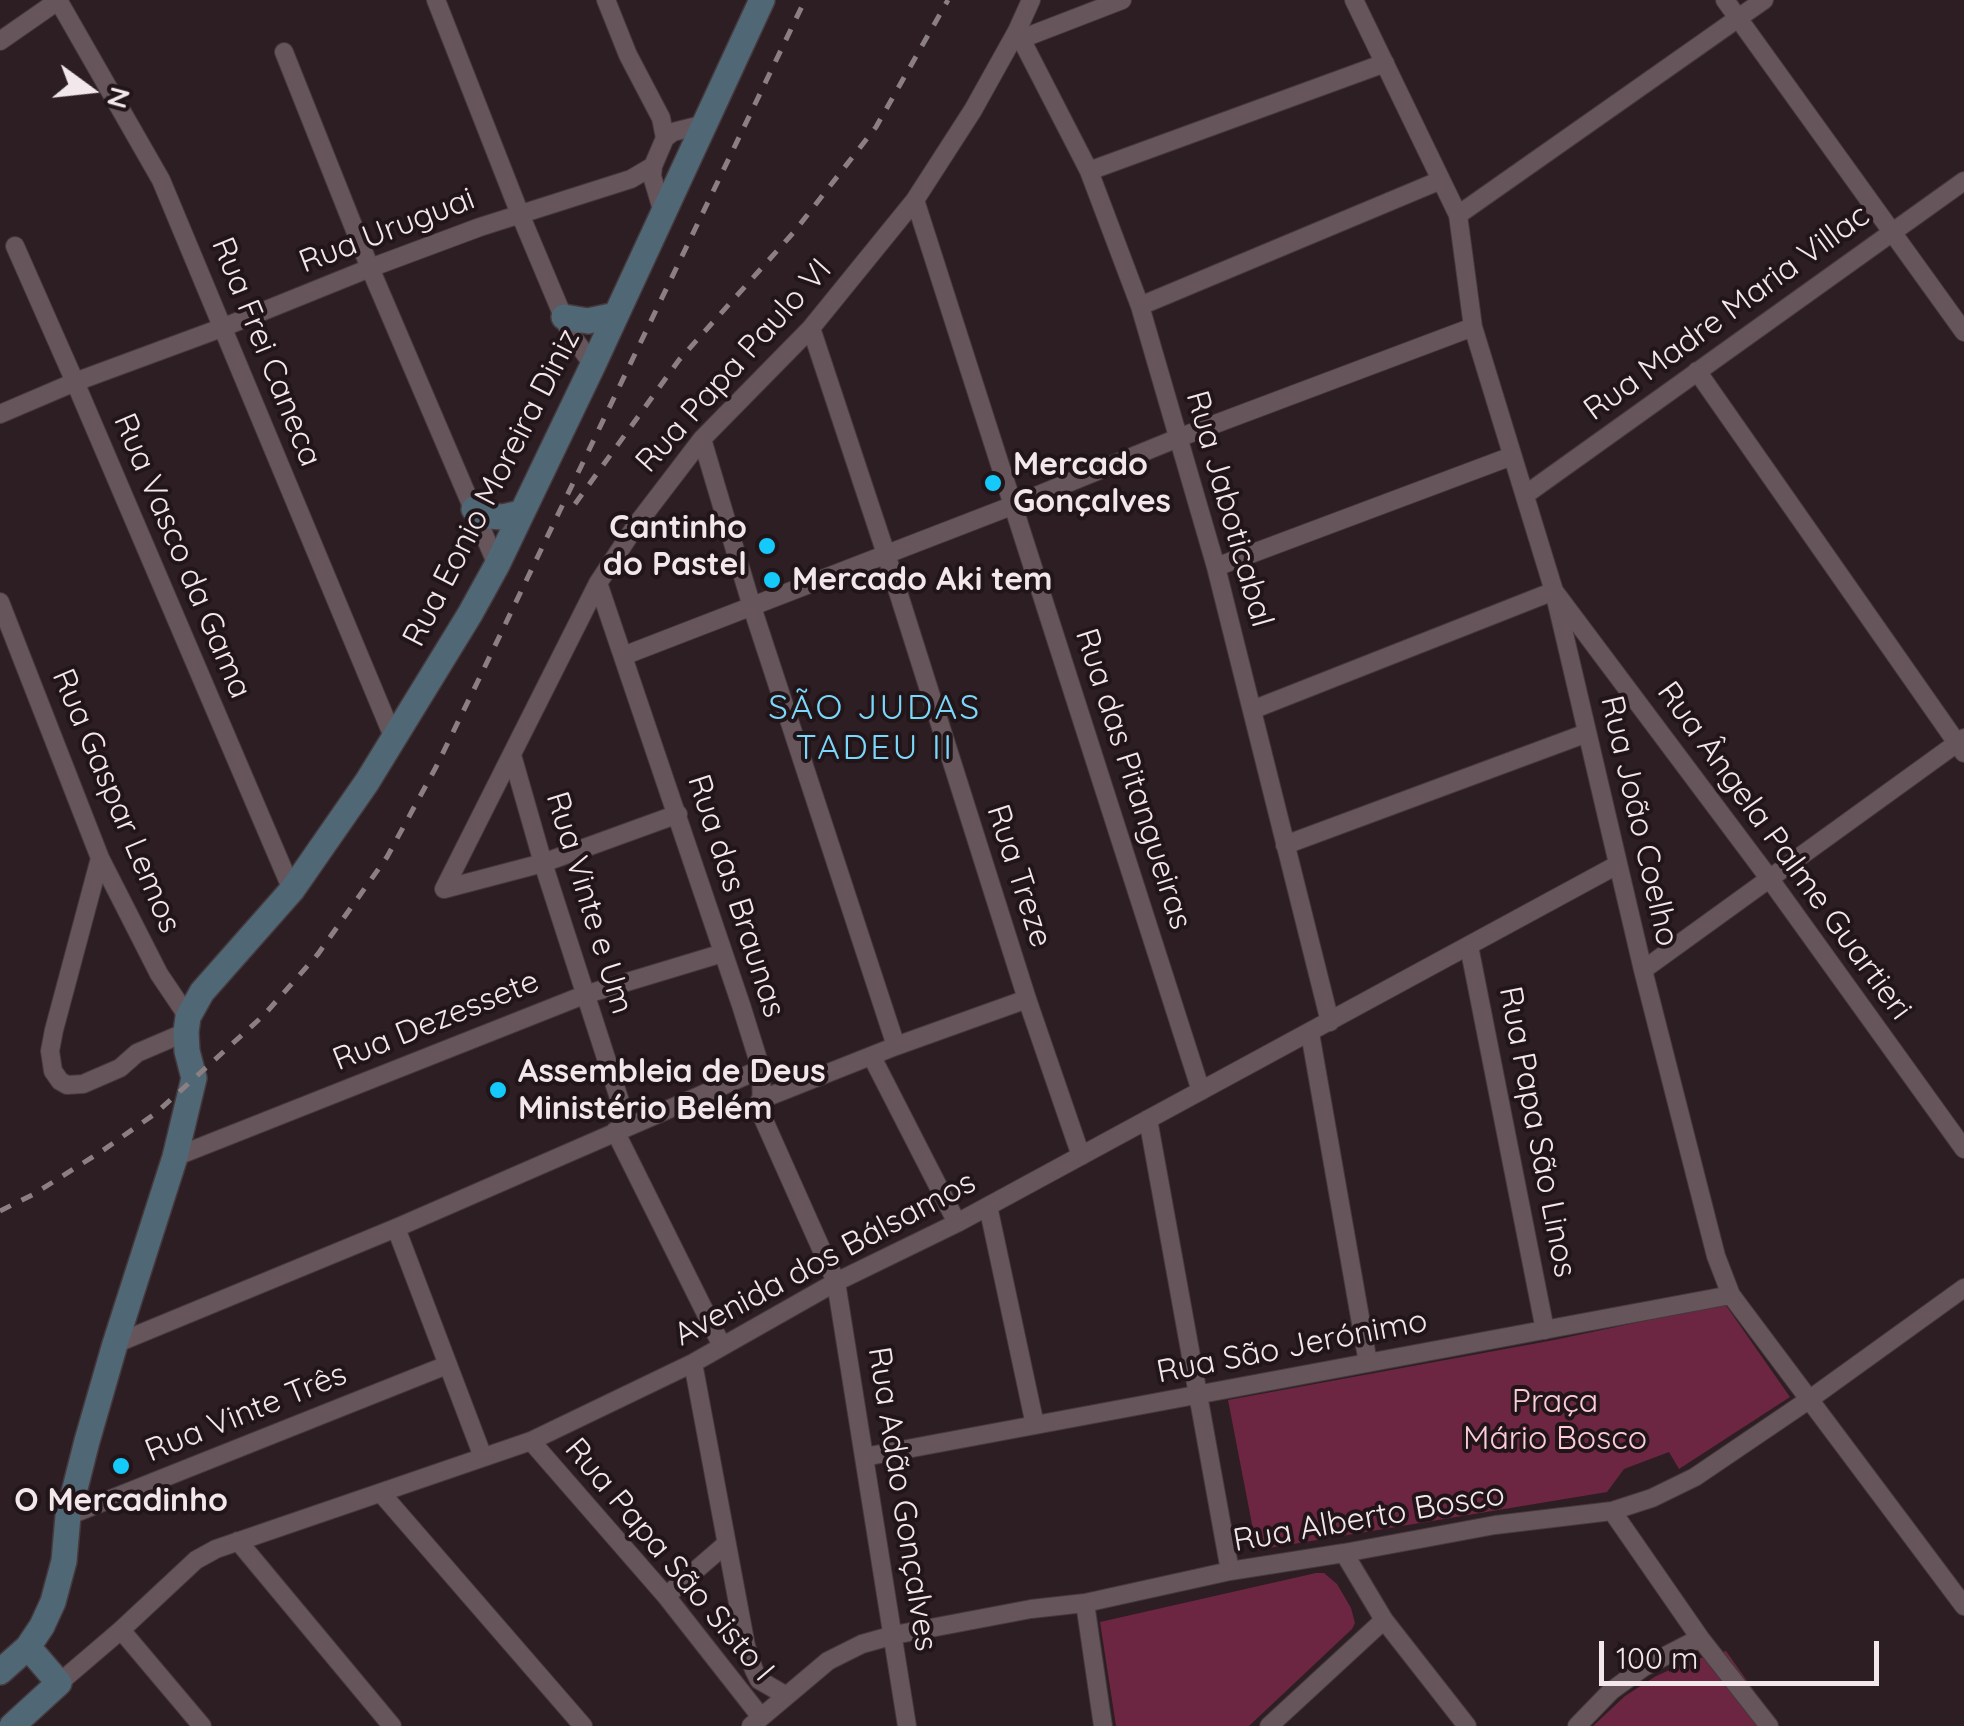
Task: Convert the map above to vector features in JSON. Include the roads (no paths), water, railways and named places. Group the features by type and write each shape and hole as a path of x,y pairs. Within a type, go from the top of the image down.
{"main road":[{"name":"Rua Eonio Moreira Diniz","path":"187,1025 202,992 292,890 367,782 470,614 522,513 662,214 683,131 762,0"},
{"path":"564,317 588,321 616,316"},
{"path":"474,509 488,516 522,513"},
{"path":"0,1672 28,1647 53,1602 64,1561 68,1516 115,1344 175,1156 194,1078 187,1025"},
{"path":"12,1726 59,1683 28,1647"}],"street":[{"path":"0,41 58,0"},
{"name":"Rua Frei Caneca","path":"58,0 161,180 394,739"},
{"path":"436,0 570,333 593,365"},
{"path":"606,0 628,55 662,118 683,131 653,173 662,214"},
{"name":"Rua Papa Paulo VI","path":"543,863 444,889 598,583 636,524 702,439 812,328 915,200 1019,35 1030,0"},
{"path":"1019,35 1122,0"},
{"name":"Rua João Coelho","path":"1354,0 1458,215 1473,326 1554,591 1642,970 1716,1256 1731,1295 1964,1606"},
{"path":"1726,0 1964,332"},
{"path":"1458,215 1764,0"},
{"name":"Rua Jaboticabal","path":"1019,35 1089,171 1140,306 1216,567 1330,1022"},
{"path":"284,52 370,268 497,564"},
{"path":"1089,171 1385,63"},
{"name":"Rua Uruguai","path":"0,414 370,268 520,214 653,173"},
{"path":"1140,306 1441,180"},
{"name":"Rua Madre Maria Villac","path":"1524,495 1964,180"},
{"name":"Rua das Pitangueiras","path":"915,200 1201,1090"},
{"name":"Rua Vasco da Gama","path":"15,246 292,890"},
{"path":"623,656 1473,326"},
{"name":"Rua Treze","path":"812,328 1026,999 1081,1156"},
{"path":"1642,970 1962,744 1697,371"},
{"path":"702,439 752,607 896,1046"},
{"path":"1216,567 1512,456"},
{"name":"Rua das Braunas","path":"598,583 761,1069 762,1116 836,1282"},
{"path":"1252,710 1554,591"},
{"name":"Rua Ângela Palme Guartieri","path":"1554,591 1769,878 1964,1149"},
{"name":"Rua Gaspar Lemos","path":"0,602 100,858 187,1025"},
{"path":"1285,845 1587,733"},
{"name":"Rua Vinte e Um","path":"512,755 621,1128 722,1346"},
{"path":"543,863 678,814"},
{"path":"100,858 50,1050 53,1071 67,1085 83,1084 120,1068 137,1053 187,1025"},
{"name":"Avenida dos Bálsamos","path":"59,1683 196,1560 238,1541 530,1441 693,1363 836,1282 957,1223 1618,866"},
{"name":"Rua Papa São Linos","path":"1469,946 1546,1330"},
{"name":"Rua Dezessete","path":"175,1156 584,995 723,953"},
{"path":"760,1100 1026,999"},
{"path":"1310,1033 1368,1363"},
{"path":"872,1056 957,1223"},
{"path":"115,1344 396,1228 761,1069"},
{"path":"1148,1119 1230,1571"},
{"path":"988,1206 1035,1425"},
{"path":"396,1228 483,1458"},
{"name":"Rua Adão Gonçalves","path":"836,1282 908,1726"},
{"name":"Rua Alberto Bosco","path":"756,1722 828,1661 862,1644 894,1635 1494,1525 1612,1512 1652,1498 1695,1477 1964,1288"},
{"name":"Rua São Jerónimo","path":"864,1457 1731,1295"},
{"path":"693,1363 746,1646 760,1680 785,1696"},
{"name":"Rua Vinte Três","path":"68,1516 447,1365"},
{"name":"Rua Papa São Sisto I","path":"530,1441 666,1596 718,1663 756,1722"},
{"path":"381,1493 584,1726"},
{"path":"1612,1512 1700,1638 1769,1726"},
{"path":"238,1541 392,1726"},
{"path":"666,1596 726,1544"},
{"path":"1344,1553 1384,1620 1467,1726"},
{"path":"1085,1603 1104,1726"},
{"path":"1270,1726 1384,1620"},
{"path":"121,1630 202,1726"},
{"path":"1577,1726 1611,1691 1644,1667 1700,1638"},
{"path":"718,1663 740,1656 746,1646"}],"railway":[{"path":"0,1211 34,1194 156,1113 264,1015 318,954 387,857 478,681 805,0"},
{"path":"575,504 679,360 794,232 876,127 948,0"}],"place":[{"name":"Mercado Gonçalves","path":"993,483"},
{"name":"Cantinho do Pastel","path":"767,546"},
{"name":"Mercado Aki tem","path":"772,580"},
{"name":"Assembleia de Deus Ministério Belém","path":"498,1090"},
{"name":"O Mercadinho","path":"121,1466"}],"district":[{"name":"SÃO JUDAS TADEU II","path":"875,728"}],"park label":[{"name":"Praça Mário Bosco","path":"1555,1420"}]}
